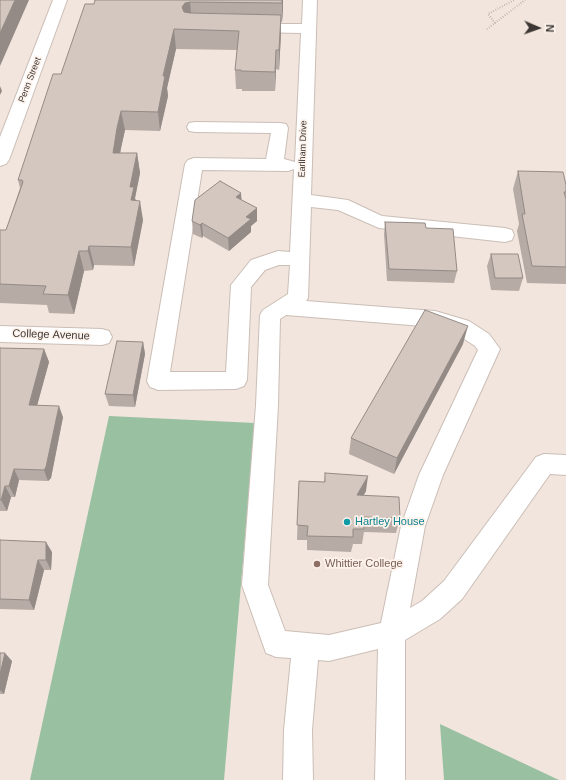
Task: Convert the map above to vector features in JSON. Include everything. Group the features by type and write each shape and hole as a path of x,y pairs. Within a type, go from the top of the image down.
{"street":[{"name":"Penn Street","path":"0,160 60,0"},
{"name":"Earlham Drive","path":"290,303 299,259 310,0"},
{"path":"239,28 308,29"},
{"path":"195,127 280,128 274,165"},
{"path":"299,259 278,258 258,265 241,285 236,380 158,381 194,164 303,165"},
{"path":"301,200 342,204 379,222 505,235"},
{"path":"390,780 392,633 413,526 432,475 489,348 482,340 462,327 435,319 290,303 270,315 267,405 255,585 276,644 329,648 392,633 431,610 453,590 544,464 566,465"},
{"name":"College Avenue","path":"0,334 102,337"},
{"path":"298,780 298,730 306,647"}],"path":[{"path":"495,23 488,14 514,0"},
{"path":"487,29 525,0"}],"green space":[{"path":"109,416 255,423 224,780 30,780"},
{"path":"440,724 559,780 444,780"}],"building":[{"path":"0,0 15,0 0,33"},
{"path":"95,0 282,0 282,3 190,2 185,3 182,7 184,12 190,13 281,15 279,50 276,50 275,72 235,70 239,31 174,29 163,76 165,76 158,112 121,111 117,128 113,153 137,153 130,187 134,187 131,200 140,201 131,247 89,246 88,251 79,251 68,295 43,294 46,286 0,284 0,230 6,230 23,182 22,180 18,180 53,74 61,74 85,4 94,4"},
{"path":"518,171 563,172 566,185 566,192 564,192 566,199 566,267 532,266 522,214 525,214"},
{"path":"220,181 241,193 236,197 257,208 246,217 251,219 228,238 202,223 200,225 192,221 195,200"},
{"path":"385,222 425,223 426,228 453,229 457,271 389,269"},
{"path":"491,254 518,254 523,278 495,278"},
{"path":"425,310 468,326 397,458 351,438"},
{"path":"117,341 143,342 133,395 105,394"},
{"path":"0,348 44,349 29,405 59,406 46,467 44,470 14,469 9,486 5,486 1,500 0,500"},
{"path":"325,473 368,476 357,495 399,497 400,518 364,517 364,529 353,529 353,537 307,536 308,526 297,525 299,481 325,482"},
{"path":"0,540 46,542 46,560 38,560 29,600 0,599"},
{"path":"0,653 5,653 0,674"}],"place":[{"name":"Hartley House","path":"347,522"},
{"name":"Whittier College","path":"317,564"}]}
